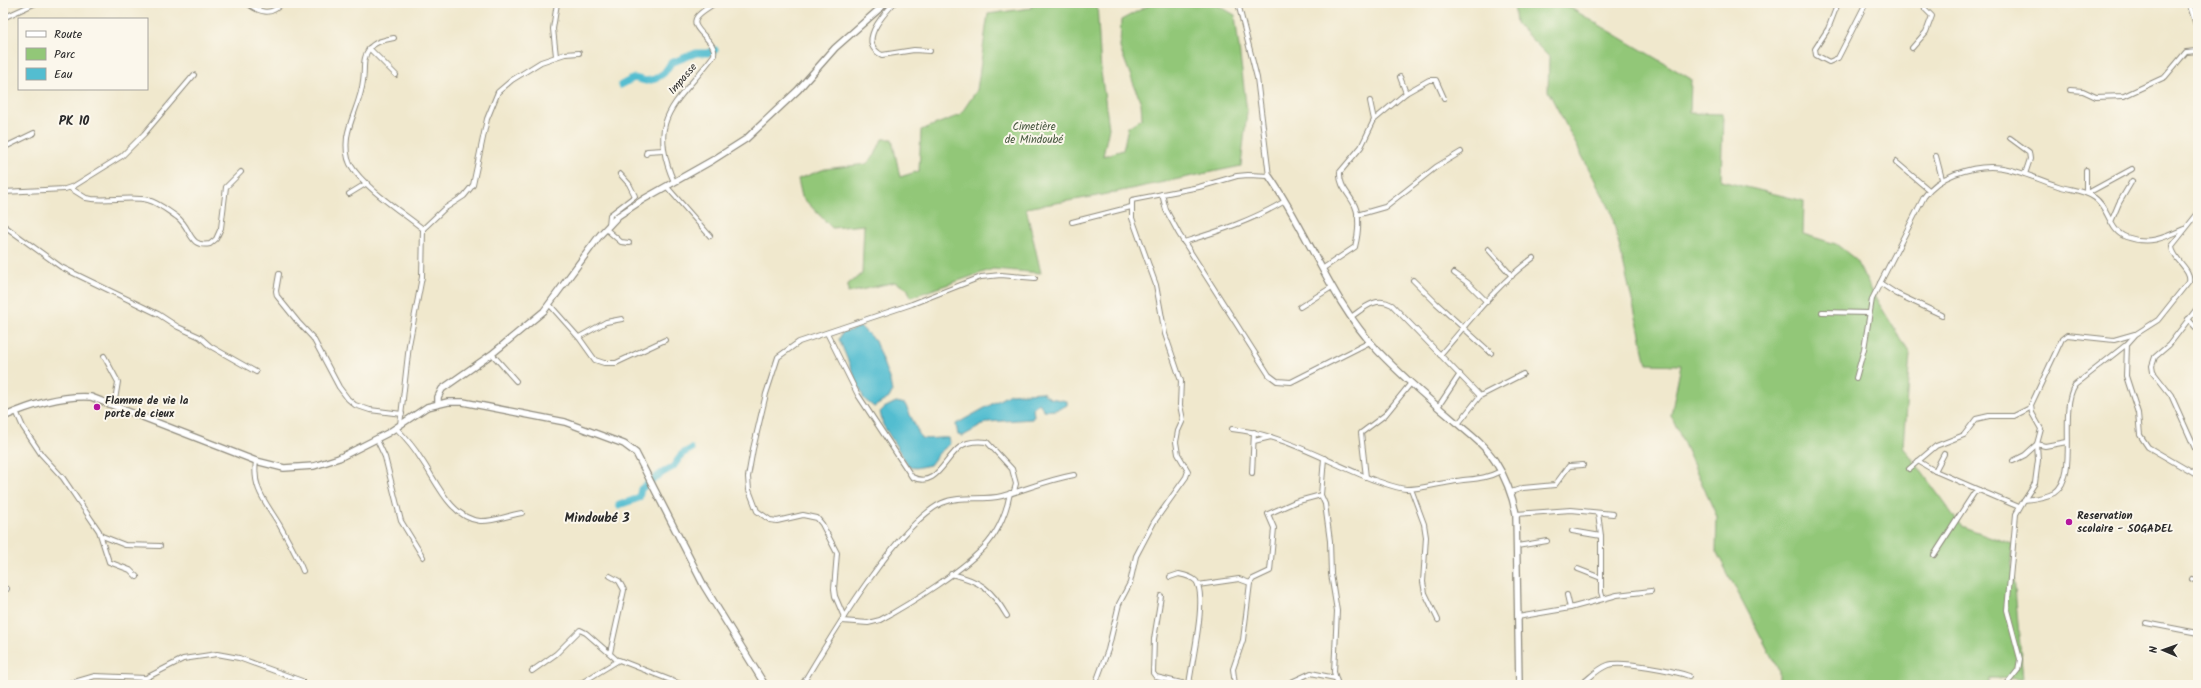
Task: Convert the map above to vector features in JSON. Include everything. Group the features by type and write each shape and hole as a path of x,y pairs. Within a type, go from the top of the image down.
{"street":[{"path":"3,18 36,3"},
{"path":"247,3 262,12 274,10 282,3"},
{"path":"556,56 553,29 557,3"},
{"name":"Impasse","path":"674,182 665,161 665,128 673,104 714,55 714,46 696,28 695,22 697,17 715,3"},
{"path":"438,403 438,397 442,390 492,354 534,320 549,304 607,227 629,208 667,187 746,139 798,90 835,48 886,3"},
{"path":"894,3 874,28 872,42 878,53 882,55 914,50 930,51"},
{"path":"1238,3 1257,73 1269,176 1285,201 1332,288 1370,342 1411,383 1486,450 1501,471 1512,492 1516,514 1519,685"},
{"path":"1838,3 1828,29 1815,49 1816,55 1829,62 1838,58 1866,3"},
{"path":"1912,48 1926,32 1931,23 1932,16 1925,9 1924,3"},
{"path":"2189,3 2198,31"},
{"path":"394,38 374,44 369,48 364,60 363,80 359,104 349,129 347,146 351,166 367,183 424,229"},
{"path":"369,48 396,75"},
{"path":"2070,90 2083,91 2096,97 2124,96 2165,77 2186,52 2198,51"},
{"path":"398,427 402,414 409,345 422,277 424,229 444,209 464,196 472,185 487,119 498,92 522,74 556,56 579,53"},
{"path":"3,192 70,188 122,156 144,134 194,75"},
{"path":"1400,77 1406,93"},
{"path":"1322,269 1355,247 1358,230 1357,215 1352,201 1341,187 1340,172 1361,147 1374,120 1406,93 1432,79 1436,80 1444,98"},
{"path":"1370,101 1374,120"},
{"path":"3,148 34,133"},
{"path":"2010,138 2029,152 2030,159 2025,174"},
{"path":"646,154 647,151 664,150"},
{"path":"1357,215 1385,207 1436,167 1461,152"},
{"path":"1936,156 1942,179"},
{"path":"1896,162 1929,190"},
{"path":"1856,378 1864,349 1872,299 1929,190 1942,179 1979,166 2004,168 2066,189 2087,193 2097,199 2116,231 2122,236 2147,242 2160,239 2184,229"},
{"path":"2087,193 2132,169"},
{"path":"2086,170 2087,193"},
{"path":"70,188 86,198 141,200 153,202 180,219 186,225 194,242 203,246 210,244 220,232 226,187 241,172"},
{"path":"607,227 610,215 635,196 629,184 620,174"},
{"path":"1095,685 1108,650 1119,604 1130,582 1136,556 1154,522 1186,477 1188,471 1178,454 1176,442 1178,431 1183,420 1180,405 1181,381 1165,334 1156,285 1132,218 1132,200 1135,198 1162,194 1237,176 1269,176"},
{"path":"2111,222 2118,203 2132,181"},
{"path":"349,194 367,183"},
{"path":"667,187 710,236"},
{"path":"1162,194 1166,210 1184,242 1269,375 1277,381 1291,382 1370,342"},
{"path":"1184,242 1225,230 1260,216 1285,201"},
{"path":"1072,222 1131,207"},
{"path":"2024,500 2050,495 2060,488 2065,477 2072,390 2075,384 2127,344 2136,334 2158,320 2189,281 2189,275 2172,250 2174,244 2184,229 2198,213"},
{"path":"3,225 61,268 158,314 178,327 200,337 210,346 256,372"},
{"path":"607,227 621,242 629,243"},
{"path":"1488,249 1512,276"},
{"path":"1440,355 1487,302 1512,276 1533,258"},
{"path":"1454,273 1468,283 1487,302"},
{"path":"279,274 276,291 277,296 313,338 339,388 348,399 355,405 370,410 402,414"},
{"path":"843,619 834,589 837,553 822,524 817,518 803,515 777,521 763,516 755,507 748,484 753,449 766,394 778,358 799,342 828,333 981,277 1001,275 1035,278"},
{"path":"1413,280 1491,354"},
{"path":"1880,283 1897,294 1942,315"},
{"path":"1300,307 1332,288"},
{"path":"1351,317 1373,302 1385,301 1409,321 1480,396"},
{"path":"549,304 579,337 595,360 610,364 622,361 643,349 665,340"},
{"path":"2197,453 2170,395 2152,369 2155,358 2169,345 2198,307"},
{"path":"1822,312 1869,313"},
{"path":"579,337 606,322 622,319"},
{"path":"2188,319 2198,330"},
{"path":"828,333 858,395 912,477 918,480 931,478 960,446 973,442 987,442 1012,469 1016,484 1001,521 989,542 951,574 880,620 868,623 843,619"},
{"path":"1909,469 1936,446 1964,435 1973,422 1979,418 1989,416 2014,416 2030,408 2034,396 2064,336 2114,340 2136,334"},
{"path":"2127,344 2126,376 2137,406 2138,430 2142,440 2148,447 2198,476"},
{"path":"492,354 516,380"},
{"path":"104,356 118,382 114,406"},
{"path":"1438,407 1460,374"},
{"path":"1458,424 1480,396 1523,374"},
{"path":"1366,477 1361,433 1385,415 1411,383"},
{"path":"3,417 16,411 50,400 80,396 114,406 256,461 284,468 314,466 344,456 377,440 421,410 438,403 463,402 566,422 630,447 640,460 704,586 765,685"},
{"path":"2006,685 2018,670 2020,659 2007,610 2015,520 2019,507 2035,483 2037,473 2037,444 2041,427 2030,408"},
{"path":"16,411 23,427 41,454 63,478 102,536 106,557 109,562 130,570 137,577"},
{"path":"398,427 409,441 450,504 461,513 474,520 484,521 522,512"},
{"path":"1232,429 1254,432 1271,437 1324,458 1345,469 1399,488 1411,489 1451,482 1482,479 1501,471"},
{"path":"1252,473 1254,432"},
{"path":"1254,441 1271,437"},
{"path":"377,440 386,457 401,521 423,556"},
{"path":"2037,444 2045,446 2067,442"},
{"path":"2013,461 2025,455 2037,444"},
{"path":"1935,471 1944,454"},
{"path":"1324,458 1321,495 1325,504 1337,611 1335,678 1338,685"},
{"path":"256,461 255,474 264,504 279,525 303,572"},
{"path":"1918,461 1935,471 2019,507"},
{"path":"1512,492 1523,488 1555,485 1569,466 1582,465"},
{"path":"802,685 864,588 906,533 934,508 952,500 988,499 1050,479 1074,475"},
{"path":"1411,489 1424,524 1426,537 1423,582 1424,593 1438,620"},
{"path":"1934,555 1974,493 1979,490"},
{"path":"1235,685 1233,669 1243,640 1250,582 1270,571 1274,528 1268,514 1295,502 1321,495"},
{"path":"1516,514 1571,510 1613,514"},
{"path":"1598,513 1601,536 1601,578 1603,599"},
{"path":"1572,531 1601,536"},
{"path":"102,536 125,545 160,546"},
{"path":"1517,546 1547,541"},
{"path":"1578,569 1601,578"},
{"path":"951,574 972,580 987,588 1007,616"},
{"path":"1161,596 1154,639 1153,673 1156,677 1190,685 1199,621 1198,585 1192,578 1179,574 1170,577"},
{"path":"610,576 619,581 624,590 610,653"},
{"path":"2192,578 2198,582"},
{"path":"1198,585 1239,579 1250,582"},
{"path":"1518,617 1570,608 1617,595 1651,591"},
{"path":"1567,595 1570,608"},
{"path":"2146,623 2198,633"},
{"path":"532,671 556,654 580,630 617,660 624,661 683,685"},
{"path":"64,685 95,676 146,678 183,659 217,654 239,658 302,681"},
{"path":"578,685 617,660"},
{"path":"1580,685 1608,665 1620,664 1669,669 1689,676"},
{"path":"1285,685 1311,673 1335,678"}],"green space":[{"name":"Cimetière de Mindoubé","path":"1032,3 1097,3 1101,72 1109,128 1103,156 1123,150 1128,127 1142,118 1141,103 1120,48 1121,20 1153,3 1214,3 1235,15 1247,112 1241,166 1092,197 1026,208 1041,273 993,269 911,297 907,288 895,282 848,293 848,284 862,274 864,225 832,228 802,197 798,179 825,169 866,164 875,155 882,139 892,139 900,177 919,171 921,130 960,115 977,90 988,14 1031,8"},
{"path":"1514,3 1562,3 1691,79 1690,113 1723,114 1721,181 1804,201 1803,234 1836,244 1855,259 1878,302 1910,354 1903,446 1961,526 2011,544 2023,679 1990,678 1989,685 1779,685 1779,671 1716,551 1717,517 1671,415 1681,365 1647,364 1611,211 1548,91 1549,57 1516,23"}],"water":[{"path":"861,327 875,341 890,381 892,392 889,398 874,407 864,399 839,339 842,333"},
{"path":"1042,392 1050,398 1067,401 1067,405 1059,409 1044,410 1039,403 1033,407 1034,416 1032,419 988,422 963,436 958,435 956,424 1010,394"},
{"path":"896,402 905,404 921,438 948,438 950,444 939,453 930,465 915,468 908,465 883,425 880,412 884,408"}],"waterway":[{"path":"621,85 634,78 646,81 655,79 664,73 671,63 696,53 708,53 715,50"},
{"path":"619,505 639,498 641,489 662,473 673,467 682,454 691,449"}],"place":[{"name":"Flamme de vie la porte de cieux","path":"97,407"},
{"name":"Reservation scolaire - SOGADEL","path":"2069,522"}],"district":[{"name":"PK 10","path":"74,121"},
{"name":"Mindoubé 3","path":"597,518"}]}
